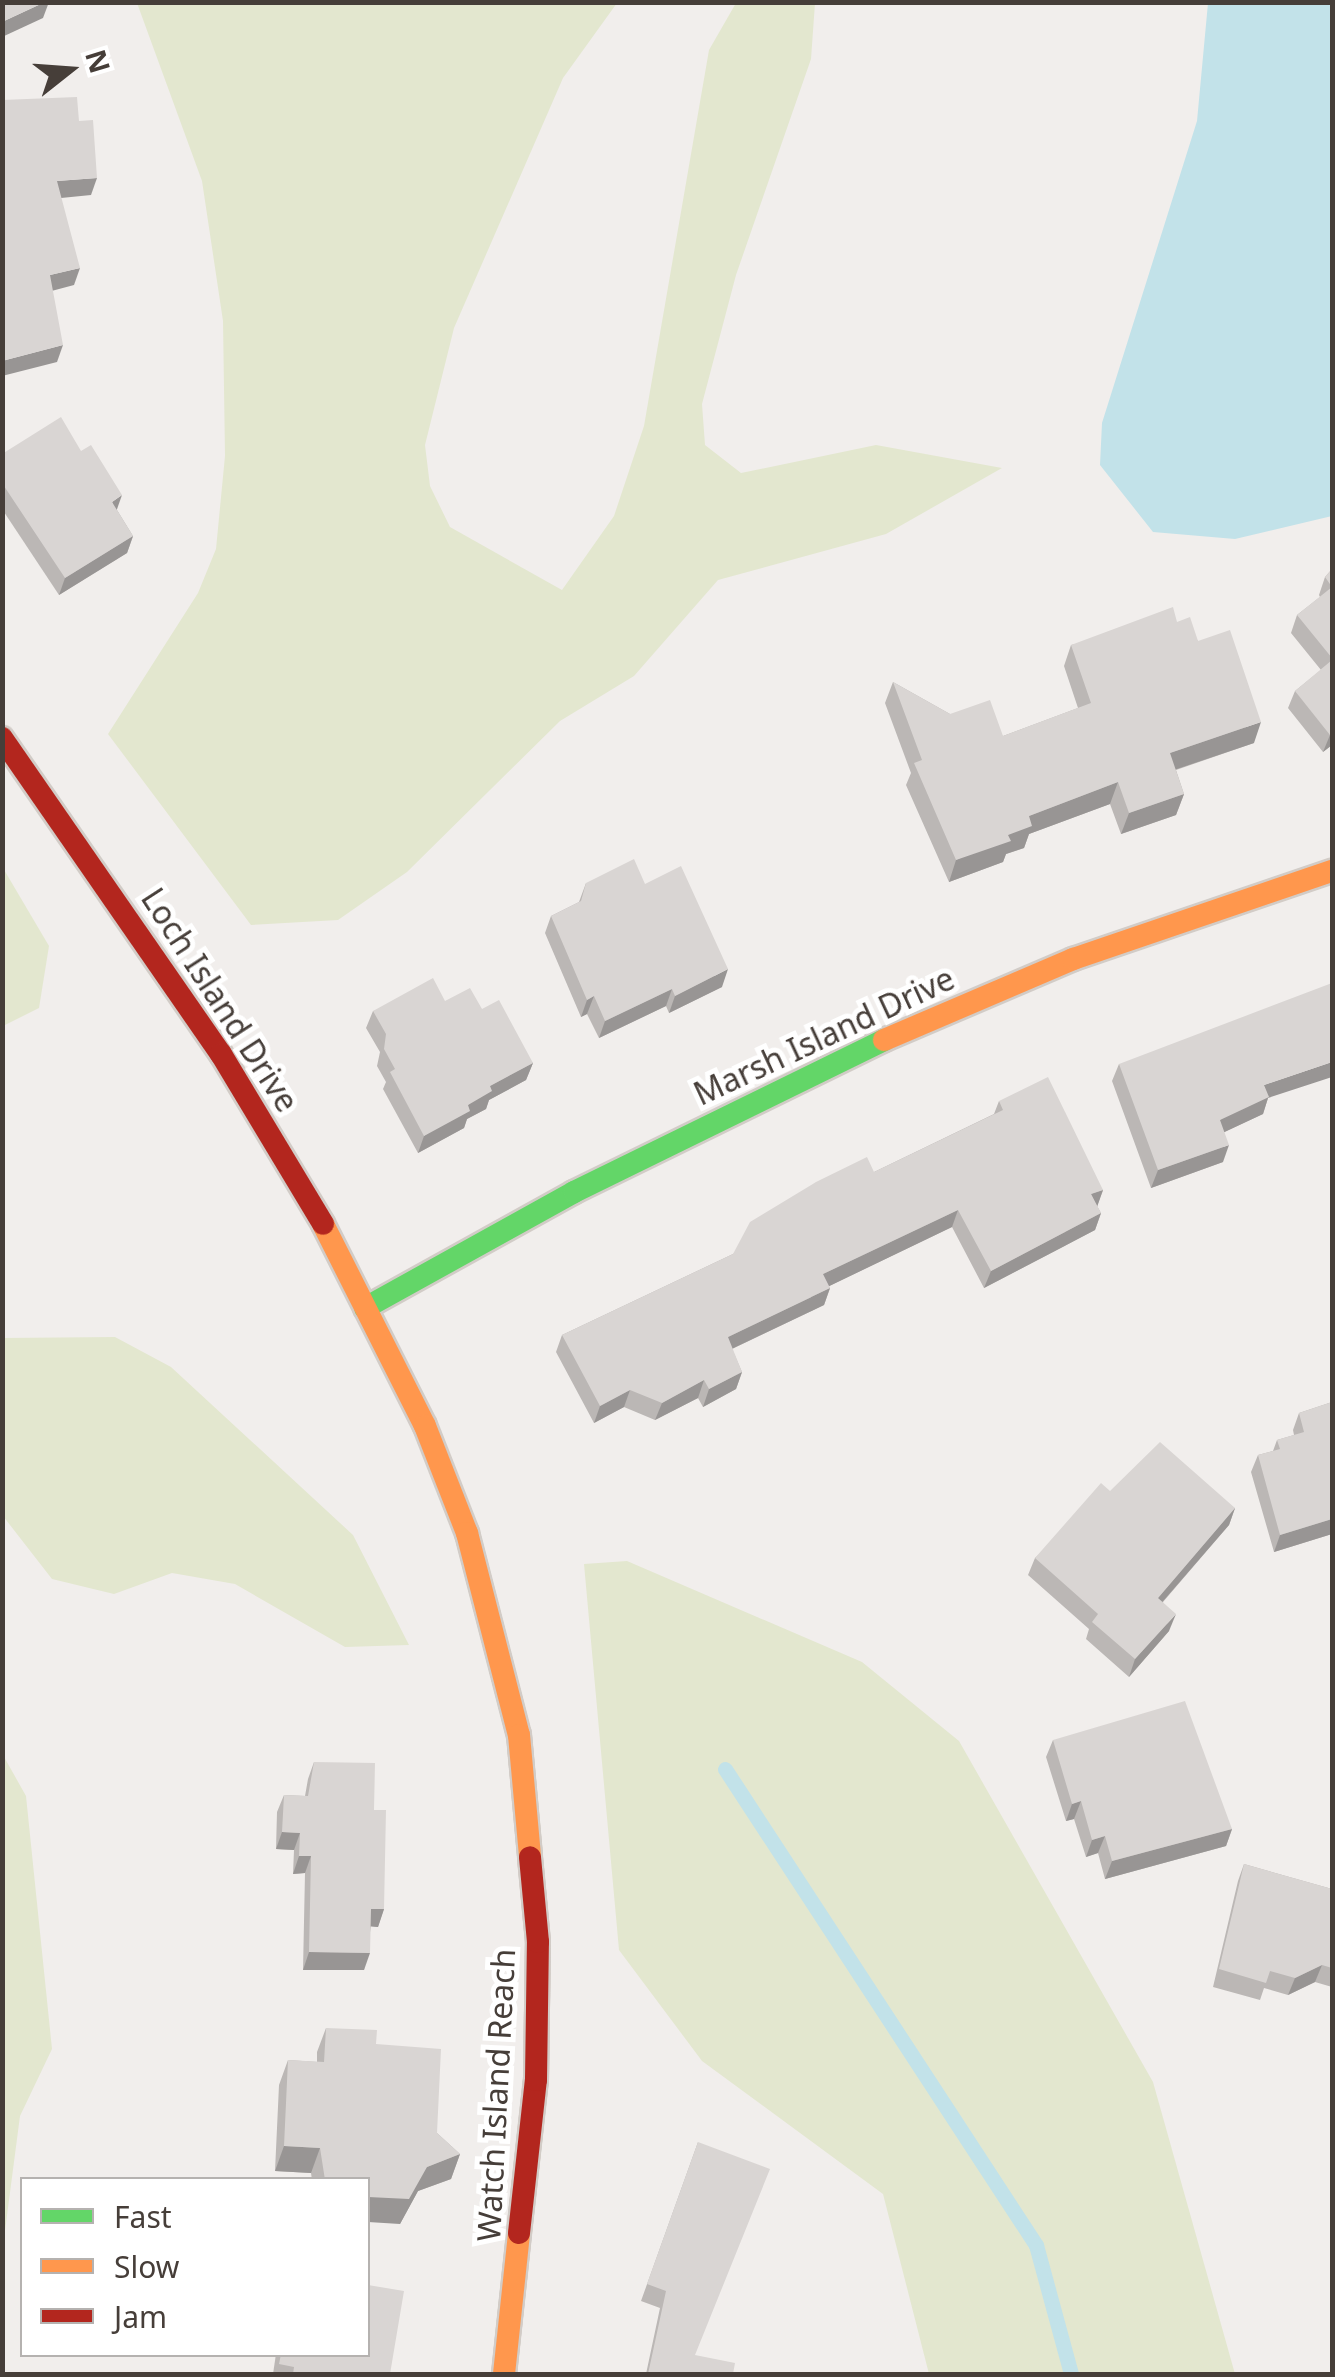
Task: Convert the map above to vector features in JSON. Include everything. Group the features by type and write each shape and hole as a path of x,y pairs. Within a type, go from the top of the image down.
{"street":[{"name":"Loch Island Drive","path":"2,738 221,1054 365,1308"},
{"name":"Marsh Island Drive","path":"365,1308 574,1192 859,1051 1074,959 1332,871"},
{"name":"Watch Island Reach","path":"365,1308 425,1426 467,1533 519,1735 538,1942 536,2080 504,2374"}],"green space":[{"path":"137,3 617,3 563,78 454,328 425,445 430,486 450,527 562,590 614,516 644,426 709,50 736,3 815,3 811,59 736,275 702,404 705,445 741,473 876,445 1002,468 886,534 718,580 634,676 560,721 407,872 338,920 251,925 108,734 198,593 216,549 225,456 223,321 202,181"},
{"path":"3,868 49,946 39,1008 3,1026"},
{"path":"115,1337 171,1367 353,1535 409,1645 345,1647 235,1584 172,1573 114,1594 52,1579 3,1516 3,1338"},
{"path":"627,1561 862,1662 959,1741 1153,2082 1235,2374 929,2374 883,2194 702,2061 619,1950 584,1564"},
{"path":"3,1755 26,1796 52,2049 20,2116 3,2246"}],"water":[{"path":"1208,3 1332,3 1332,516 1235,539 1153,532 1100,465 1102,423 1197,121"}],"building":[{"path":"2,2 45,2 2,22"},
{"path":"77,97 79,121 93,120 97,178 57,181 80,268 50,275 63,345 2,361 2,100"},
{"path":"61,417 81,451 91,445 122,495 112,502 133,536 65,578 2,483 2,454"},
{"path":"1332,569 1332,587 1325,577"},
{"path":"1332,587 1332,658 1297,615"},
{"path":"1173,607 1177,622 1190,617 1198,641 1230,630 1261,722 1170,753 1184,794 1129,813 1118,782 1029,816 1032,826 1008,835 1011,841 956,860 914,763 922,760 893,682 950,714 990,700 1003,736 1091,703 1071,645"},
{"path":"1332,660 1332,733 1330,735 1295,691"},
{"path":"634,859 645,884 681,866 728,969 675,996 672,989 605,1021 594,996 587,1000 551,916 581,901 586,883"},
{"path":"433,978 445,1001 470,988 482,1009 499,1000 533,1063 490,1086 492,1091 468,1105 470,1111 424,1136 390,1072 395,1069 384,1049 386,1034 373,1011"},
{"path":"1332,983 1332,1062 1264,1085 1269,1097 1220,1120 1229,1145 1158,1170 1119,1064"},
{"path":"1048,1077 1103,1190 1091,1194 1101,1213 991,1271 958,1210 823,1274 830,1288 728,1337 742,1372 709,1389 704,1380 662,1403 630,1390 600,1406 562,1335 733,1254 750,1222 816,1182 867,1157 874,1172 1003,1110 999,1101"},
{"path":"1332,1402 1332,1519 1280,1535 1258,1455 1280,1449 1277,1440 1304,1432 1299,1413"},
{"path":"1160,1442 1235,1508 1158,1598 1176,1614 1135,1659 1092,1622 1098,1614 1035,1558 1101,1483 1110,1491"},
{"path":"1185,1701 1232,1829 1112,1861 1105,1836 1092,1840 1081,1801 1072,1804 1053,1740"},
{"path":"314,1762 375,1763 374,1810 386,1810 384,1909 371,1909 370,1953 309,1952 311,1856 299,1856 300,1833 282,1832 284,1795 308,1796"},
{"path":"1244,1864 1332,1889 1332,1968 1322,1965 1295,1978 1270,1971 1266,1983 1219,1969"},
{"path":"326,2028 377,2030 376,2044 441,2049 437,2133 460,2154 427,2167 409,2199 370,2197 370,2177 325,2177 320,2148 284,2146 288,2060 324,2062"},
{"path":"698,2142 770,2169 695,2355 735,2363 733,2374 648,2374 666,2291 647,2284"},
{"path":"370,2285 404,2291 390,2374 293,2374 294,2367 279,2364 280,2357 370,2357"}],"waterway":[{"path":"725,1769 1036,2245 1071,2374"}],"traffic: fast":[{"path":"365,1308 574,1192 884,1040"}],"traffic: slow":[{"path":"884,1040 1073,959 1332,871"},
{"path":"323,1224 425,1426 467,1533 519,1735 530,1857"},
{"path":"504,2374 519,2233"}],"traffic: jam":[{"path":"2,738 221,1054 323,1224"},
{"path":"519,2233 536,2080 538,1942 530,1857"}]}
